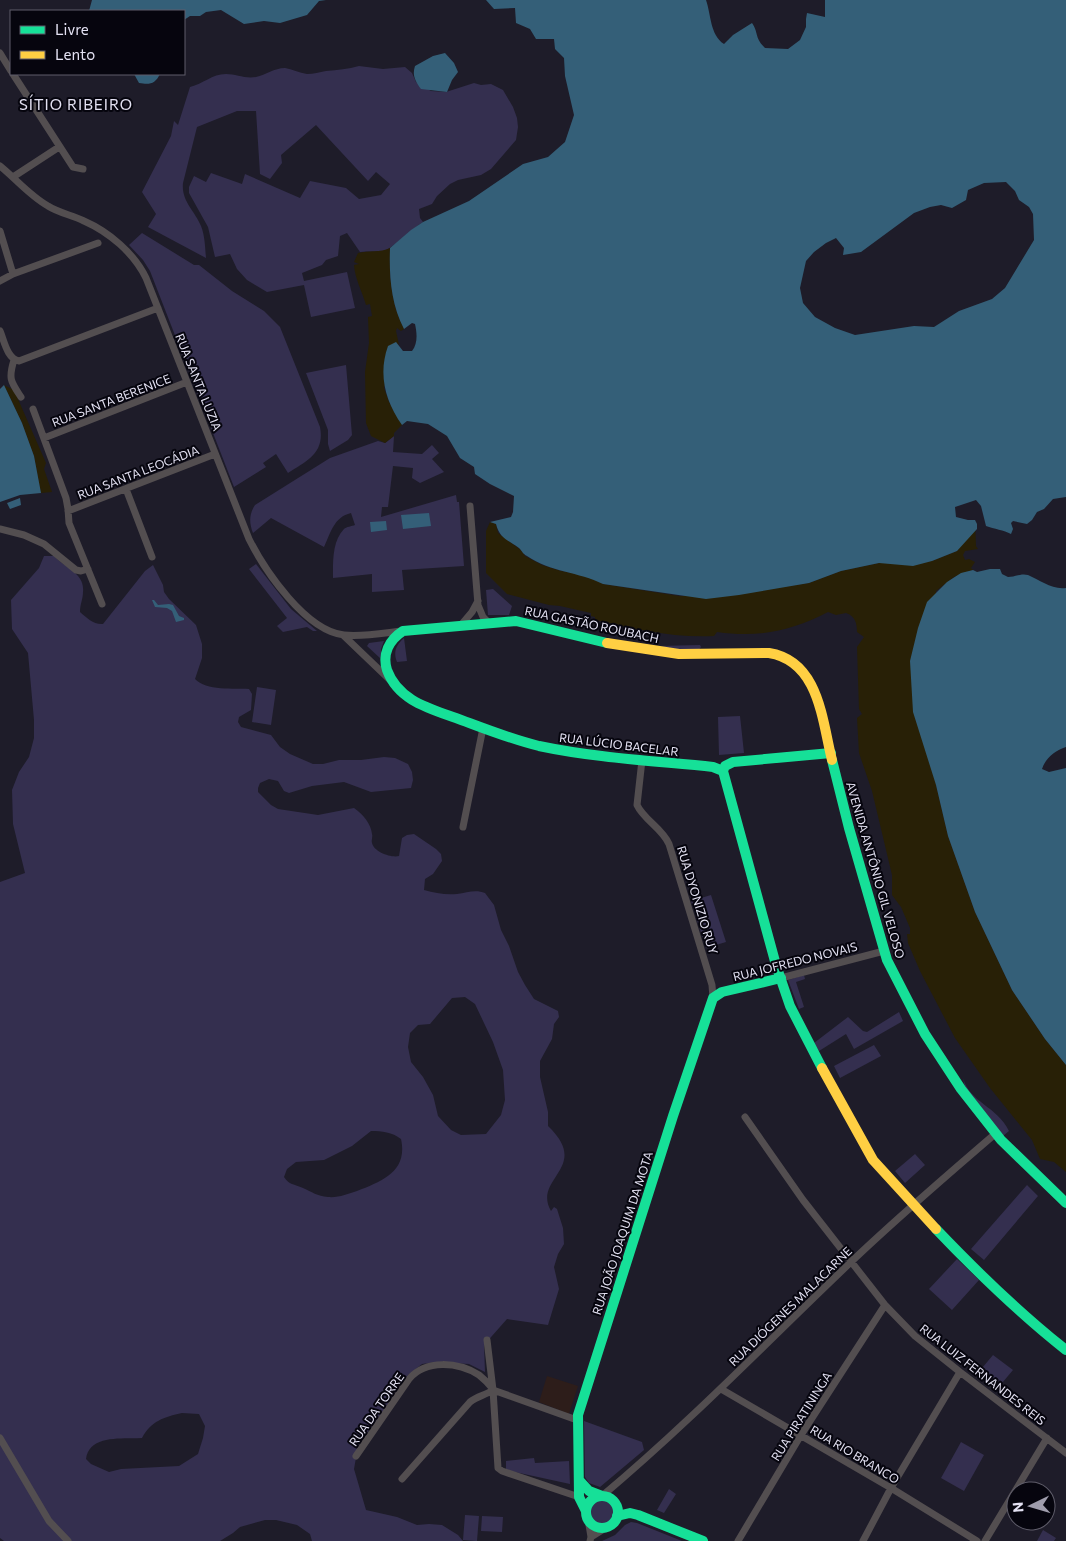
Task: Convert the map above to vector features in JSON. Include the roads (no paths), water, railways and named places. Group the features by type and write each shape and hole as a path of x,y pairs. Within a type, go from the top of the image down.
{"street":[{"path":"0,53 10,69"},
{"path":"14,75 73,167 83,169"},
{"path":"13,177 59,147"},
{"name":"RUA SANTA LUZIA","path":"0,166 46,205 92,225 124,248 135,260 143,271 249,539 268,572 302,612 315,623 343,635"},
{"path":"0,231 13,274"},
{"path":"0,281 13,274 98,243"},
{"path":"0,331 10,357 14,360 22,360 158,308"},
{"path":"14,360 10,376 22,398"},
{"name":"RUA SANTA BERENICE","path":"44,438 187,382"},
{"path":"34,409 63,490 69,522 102,604"},
{"name":"RUA SANTA LEOCÁDIA","path":"68,511 215,454"},
{"path":"126,489 152,556"},
{"path":"470,506 478,600 481,613 489,623"},
{"path":"0,529 24,535 44,544 76,570 88,569"},
{"path":"461,625 472,612 478,600"},
{"name":"RUA GASTÃO ROUBACH","path":"343,635 521,622 581,638 679,654 703,655 769,652 781,655 799,667 812,685 831,754"},
{"path":"398,687 387,668 386,654 391,640 403,631"},
{"name":"RUA LÚCIO BACELAR","path":"343,635 419,705 483,728 548,748 594,755 713,767 723,771"},
{"path":"463,827 483,728"},
{"path":"831,754 733,762 725,766 723,771 790,1006 872,1160 969,1264 1030,1321 1066,1350"},
{"name":"AVENIDA ANTÔNIO GIL VELOSO","path":"831,754 849,828 884,951 925,1034 961,1089 995,1134 1066,1203"},
{"name":"RUA DYONIZIO RUY","path":"642,760 637,804 641,811 663,834 669,844 712,985 713,998"},
{"name":"RUA JOFREDO NOVAIS","path":"713,998 722,992 884,951"},
{"name":"RUA JOÃO JOAQUIM DA MOTA","path":"579,1497 577,1420 606,1322 682,1086 713,998"},
{"name":"RUA LUIZ FERNANDES REIS","path":"746,1117 803,1200 885,1305 915,1336 1066,1453"},
{"name":"RUA DIÓGENES MALACARNE","path":"602,1496 721,1389 851,1261 995,1134"},
{"name":"RUA PIRATININGA","path":"738,1541 801,1435 885,1305"},
{"path":"487,1340 493,1390 498,1468 579,1497 587,1515 591,1539 612,1525 618,1510 613,1500 589,1491 579,1480"},
{"name":"RUA DA TORRE","path":"356,1456 409,1379 424,1368 438,1365 462,1368 480,1376 493,1390"},
{"path":"863,1541 891,1488 960,1372"},
{"name":"RUA RIO BRANCO","path":"721,1389 891,1488 977,1541"},
{"path":"493,1390 577,1420"},
{"path":"402,1479 475,1397 487,1394 493,1390"},
{"path":"0,1438 49,1521 68,1541"},
{"path":"985,1541 1047,1438"},
{"path":"587,1515 590,1502 602,1496"},
{"path":"617,1516 630,1513 638,1515 703,1541"},
{"path":"587,1515 596,1526 607,1527"}],"water":[{"path":"92,0 326,0 319,1 307,15 280,23 264,21 244,24 221,10 206,12 200,16 190,16 185,19 185,10 89,10"},
{"path":"486,0 706,0 713,30 724,44 733,35 752,23 759,41 765,48 788,49 800,40 806,27 807,13 825,17 825,0 1066,0 1066,497 1053,499 1044,509 1037,512 1027,524 1013,521 1011,523 1013,529 1011,534 986,526 981,506 976,500 955,507 956,517 975,520 977,529 957,551 932,561 913,566 879,563 841,571 809,583 706,599 603,584 536,561 504,538 496,524 490,522 511,517 514,496 475,474 474,467 460,458 447,436 428,424 407,421 402,425 387,397 384,377 385,356 388,346 396,342 403,351 412,351 416,338 415,324 412,323 404,329 396,310 390,269 390,248 423,222 469,201 523,164 548,157 565,142 574,115 565,76 564,58 555,49 554,39 536,39 530,29 516,23 515,8 494,9","holes":["1006,182 1015,191 1019,200 1029,207 1033,214 1034,240 1005,288 992,299 959,311 934,327 914,326 855,335 835,328 815,317 803,303 800,288 806,261 826,243 836,238 844,248 843,255 861,252 914,213 941,205 952,208 966,200 968,190 984,183"]},
{"path":"445,53 454,63 458,72 447,92 421,89 415,78 415,66 433,56"},
{"path":"135,75 159,75 152,83 139,83"},
{"path":"4,385 22,423 34,456 41,493 20,495 0,502 0,389"},
{"path":"20,498 21,505 10,509 7,503"},
{"path":"429,513 431,526 403,529 401,515"},
{"path":"386,521 387,530 371,532 370,522"},
{"path":"1000,569 1002,574 1008,577 1028,575 1051,586 1066,588 1066,747 1051,755 1042,769 1049,772 1066,768 1066,1065 1045,1039 1012,990 975,912 948,836 936,785 913,712 910,661 927,602 947,582 961,573"},
{"path":"152,600 158,605 173,605 179,616 184,618 184,620 176,622 172,611 167,608 155,607"}],"district":[{"name":"SÍTIO RIBEIRO","path":"76,104"}]}
